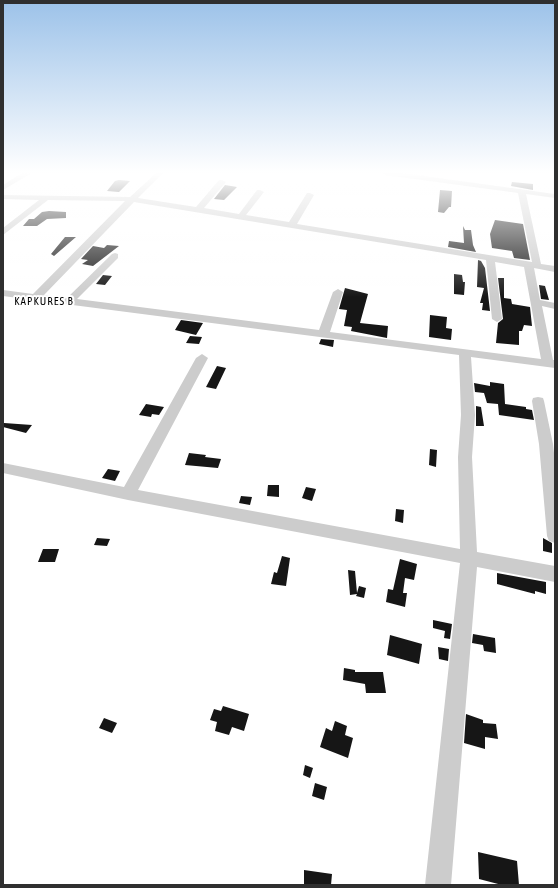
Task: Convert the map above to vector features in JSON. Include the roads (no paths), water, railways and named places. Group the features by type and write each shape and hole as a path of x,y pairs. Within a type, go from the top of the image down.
{"street":[{"path":"3,232 25,214"},
{"path":"37,296 117,214"},
{"path":"222,214 555,269"},
{"path":"241,218 244,214"},
{"path":"291,226 298,214"},
{"path":"5,295 37,296 551,363 536,302 525,214"},
{"path":"70,301 115,256"},
{"path":"490,258 497,319"},
{"path":"324,333 338,292"},
{"path":"536,302 555,306"},
{"path":"438,885 469,557 465,457 468,416 465,351"},
{"path":"128,494 202,358"},
{"path":"538,401 546,444 555,536"},
{"path":"3,468 128,494 555,574"}],"district":[{"name":"KAPKURES B","path":"44,302"}]}
